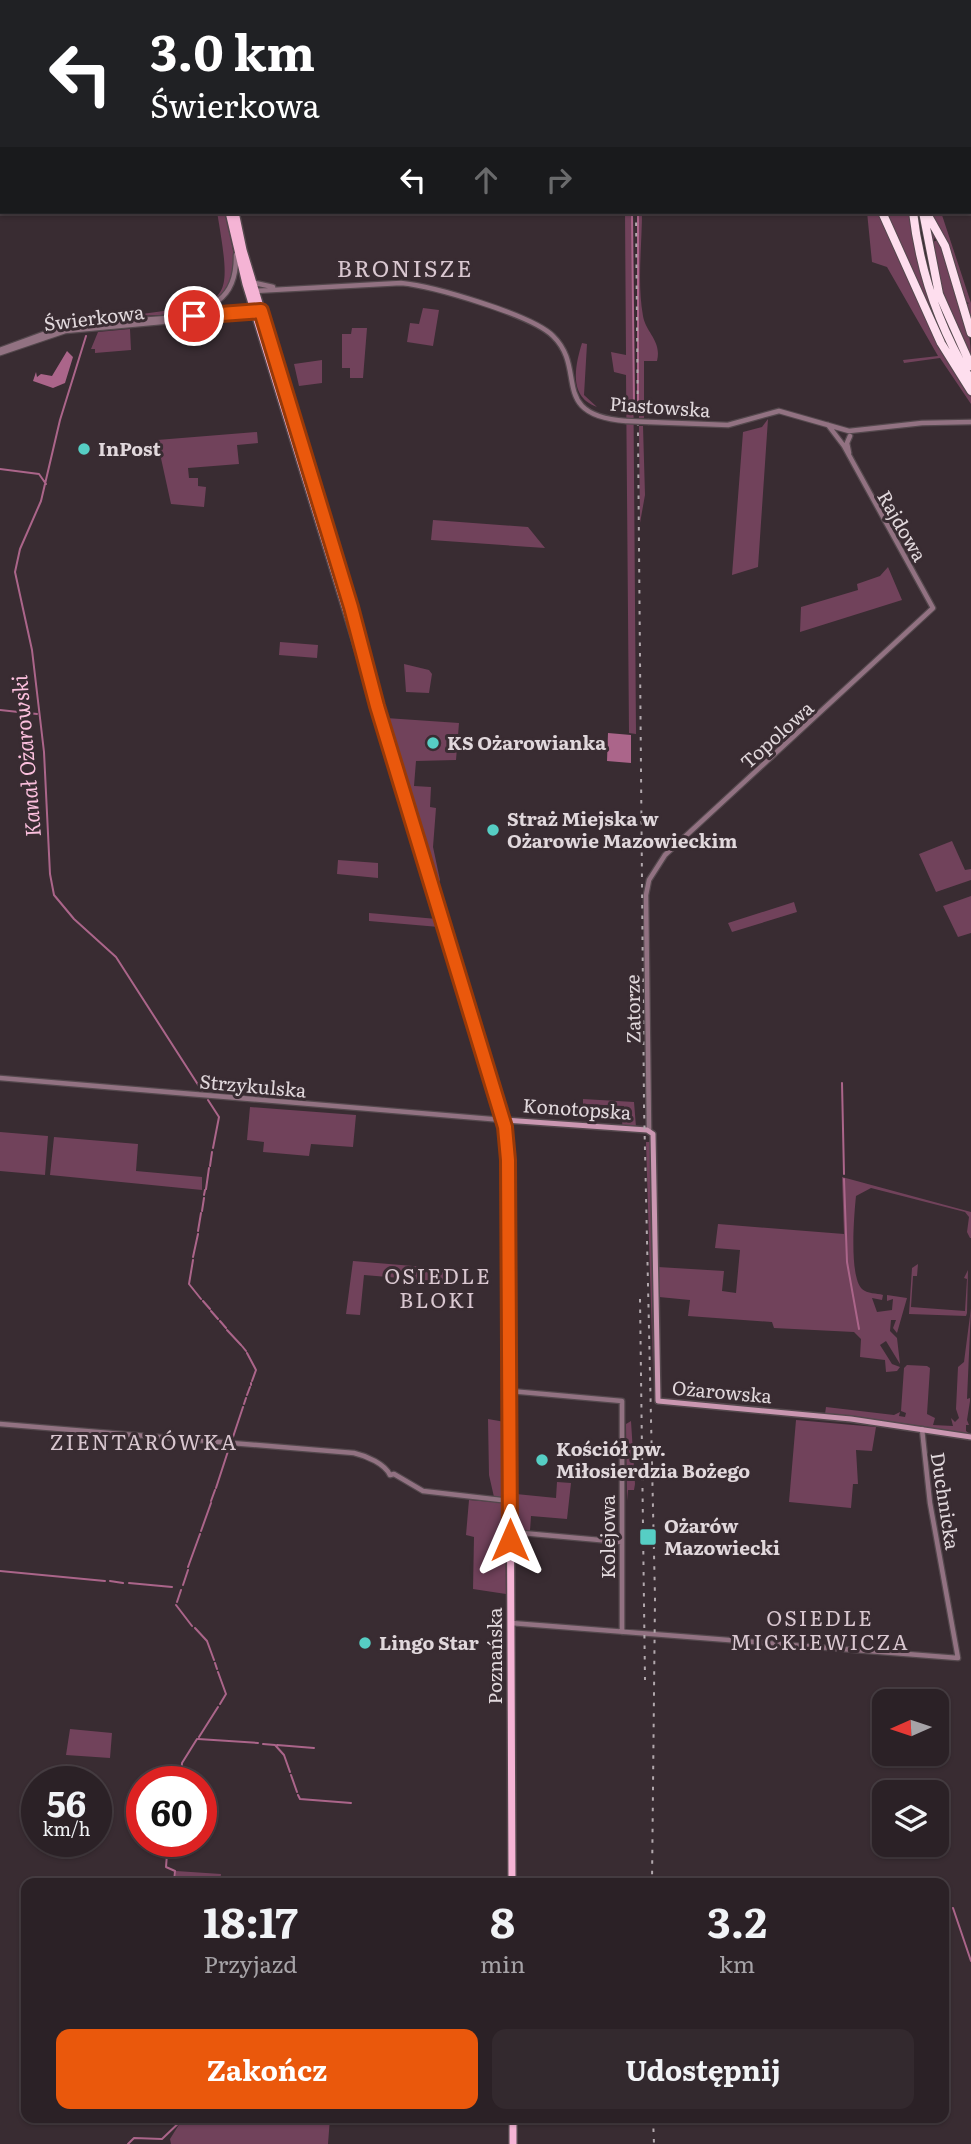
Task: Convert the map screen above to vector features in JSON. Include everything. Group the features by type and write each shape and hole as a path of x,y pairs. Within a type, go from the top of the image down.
{"highway":[{"path":"883,214 938,337 971,391"},
{"path":"913,214 928,288 944,330 971,380"},
{"path":"924,214 935,281 971,366"},
{"path":"926,214 948,254 971,333"}],"main road":[{"name":"Poznańska","path":"229,214 236,247 348,607 508,1143 512,1878"},
{"name":"Poznańska","path":"235,214 252,294"},
{"name":"Konotopska","path":"503,1120 649,1130"},
{"name":"Ożarowska","path":"649,1130 655,1144 658,1401 922,1429 971,1437"},
{"path":"513,2123 513,2144"}],"street":[{"path":"143,320 196,310 217,302 234,280 236,247"},
{"path":"250,276 257,285 292,288"},
{"name":"Piastowska","path":"252,294 292,288 407,283 435,289 538,325 559,343 573,390 582,405 602,418 728,425 779,411 849,434"},
{"path":"245,312 252,294"},
{"name":"Świerkowa","path":"0,351 62,327 257,312"},
{"name":"Świerkowa","path":"0,351 65,331 257,312"},
{"path":"838,432 837,440 845,443 849,434 859,430 920,423 971,422"},
{"name":"Rajdowa","path":"845,443 849,457 933,608"},
{"name":"Topolowa","path":"648,887 665,855 933,608"},
{"name":"Zatorze","path":"648,887 649,1130"},
{"name":"Strzykulska","path":"0,1078 503,1120"},
{"name":"Kolejowa","path":"510,1391 622,1401 622,1632"},
{"path":"0,1424 354,1453 388,1471 393,1469 394,1474 423,1492 510,1501"},
{"name":"Duchnicka","path":"622,1632 958,1658 930,1503 922,1429"},
{"path":"510,1532 622,1542"},
{"path":"511,1623 622,1632"}],"shaded area":[{"path":"217,214 225,214 234,270 227,290 218,299 206,306 177,313 135,315 190,307 207,302 218,295 225,268"},
{"path":"625,214 632,214 636,734 629,733 626,375 614,372 611,352 626,355"},
{"path":"638,214 642,214 641,303 643,316 656,342 658,354 657,361 644,361 644,418 639,418"},
{"path":"867,214 878,214 939,348 971,397 971,404 940,358 904,363 903,360 938,356 887,267 872,262"},
{"path":"885,214 910,214 917,253 928,292 942,331 961,369 954,362"},
{"path":"931,214 942,214 971,303 971,321 966,305 969,303 966,302 948,244"},
{"path":"929,221 936,234 933,242 940,239 961,298 971,359 942,293"},
{"path":"423,308 439,310 433,346 407,342 410,323 419,324"},
{"path":"352,328 367,328 363,378 350,378 350,368 342,368 342,334 351,334"},
{"path":"130,329 131,350 95,353 95,349 91,349 98,332"},
{"path":"582,343 587,344 584,395 597,407 581,396 576,380"},
{"path":"67,351 73,357 65,383 53,388 33,381 36,372 37,377 41,374 52,376"},
{"path":"322,360 322,383 299,386 294,364"},
{"path":"768,419 758,567 732,575 743,432 762,427"},
{"path":"639,426 643,426 645,495 640,523"},
{"path":"257,432 258,443 237,445 239,464 188,468 189,478 198,478 198,486 206,487 204,507 171,504 157,440"},
{"path":"433,520 528,527 545,548 431,540"},
{"path":"888,567 902,600 800,632 801,607 858,590 857,584 880,576"},
{"path":"280,642 318,645 317,658 279,655"},
{"path":"404,664 429,670 432,674 429,693 406,692"},
{"path":"386,718 459,723 456,760 416,761 414,786 431,787 430,807 436,808 433,847 440,880 436,888"},
{"path":"608,733 631,735 631,763 607,761"},
{"path":"952,841 965,870 971,869 971,880 936,892 919,854"},
{"path":"338,860 378,863 378,878 337,874"},
{"path":"971,896 971,933 958,937 943,906"},
{"path":"794,902 797,912 732,932 728,923"},
{"path":"369,913 437,919 439,927 369,921"},
{"path":"583,1099 634,1102 636,1127 622,1126 624,1106 583,1104"},
{"path":"250,1107 356,1115 353,1147 311,1144 309,1156 263,1152 264,1142 247,1140"},
{"path":"0,1132 48,1136 45,1175 0,1171"},
{"path":"54,1137 138,1144 136,1171 202,1177 202,1190 50,1175"},
{"path":"646,1142 651,1142 653,1371"},
{"path":"842,1177 971,1212 970,1238 967,1232 969,1217 965,1212 871,1188 856,1196 853,1245 858,1282 864,1291 883,1295 882,1300 872,1298 877,1312 892,1310 893,1299 887,1301 887,1295 907,1298 897,1333 893,1328 896,1320 891,1320 890,1331 897,1338 900,1364 886,1341 880,1345 892,1364 900,1367 897,1371 886,1372 885,1360 860,1357 861,1339 854,1332 774,1328 772,1322 688,1316 690,1300 659,1297 658,1267 724,1271 722,1291 736,1293 740,1250 715,1248 718,1224 844,1234"},
{"path":"353,1261 449,1269 448,1282 364,1275 360,1315 346,1314"},
{"path":"918,1264 917,1276 913,1276 911,1307 965,1311 967,1279 964,1278 968,1270 966,1316 909,1314 912,1268"},
{"path":"971,1308 967,1399 970,1398 970,1401 967,1420 969,1425 966,1425 966,1431 971,1435 825,1414 826,1407 894,1415 900,1412 899,1416 905,1417 906,1413 901,1411 904,1368 907,1365 927,1366 930,1368 927,1414 935,1418 933,1425 953,1426 951,1418 955,1422 959,1418 956,1409 958,1367 964,1362"},
{"path":"488,1419 505,1422 504,1498 494,1497 489,1475"},
{"path":"796,1420 876,1427 872,1451 856,1450 858,1484 853,1484 851,1508 789,1502"},
{"path":"631,1421 635,1484 634,1490 628,1490 627,1501 626,1424"},
{"path":"557,1482 571,1483 567,1519 531,1516 530,1531 515,1530 516,1494 556,1498"},
{"path":"469,1500 505,1503 506,1594 473,1589 474,1537 466,1535"},
{"path":"70,1729 112,1733 110,1758 66,1755"},
{"path":"176,1871 221,1874 221,1878 175,1878"},
{"path":"180,2123 330,2123 328,2144 171,2144 170,2139"}],"waterway":[{"path":"632,214 634,405"},
{"path":"638,214 638,405"},
{"name":"Kanał Ożarowski","path":"86,336 60,420 41,501 20,549 15,572 32,650 44,752 50,874 54,895 74,919 116,957 204,1094"},
{"path":"0,469 39,474 46,484"},
{"path":"0,710 37,714"},
{"path":"842,1083 844,1174"},
{"name":"Kanał Ożarowski","path":"208,1100 219,1117 213,1148"},
{"name":"Kanał Ożarowski","path":"210,1166 212,1152"},
{"name":"Kanał Ożarowski","path":"206,1189 209,1168"},
{"path":"844,1179 847,1262 859,1329"},
{"name":"Kanał Ożarowski","path":"204,1195 205,1190"},
{"name":"Kanał Ożarowski","path":"202,1211 204,1198"},
{"name":"Kanał Ożarowski","path":"198,1231 201,1213"},
{"name":"Kanał Ożarowski","path":"193,1257 198,1234"},
{"name":"Kanał Ożarowski","path":"193,1260 189,1284 201,1299"},
{"name":"Kanał Ożarowski","path":"203,1301 210,1309"},
{"name":"Kanał Ożarowski","path":"211,1311 218,1319"},
{"name":"Kanał Ożarowski","path":"220,1321 226,1328"},
{"name":"Kanał Ożarowski","path":"227,1330 241,1345"},
{"name":"Kanał Ożarowski","path":"242,1346 246,1351"},
{"name":"Kanał Ożarowski","path":"247,1353 256,1370 252,1381"},
{"name":"Kanał Ożarowski","path":"247,1395 250,1387"},
{"name":"Kanał Ożarowski","path":"244,1404 246,1398"},
{"name":"Kanał Ożarowski","path":"232,1440 243,1407"},
{"name":"Kanał Ożarowski","path":"216,1488 230,1445"},
{"name":"Kanał Ożarowski","path":"211,1501 215,1490"},
{"name":"Kanał Ożarowski","path":"201,1531 211,1503"},
{"name":"Kanał Ożarowski","path":"188,1567 200,1534"},
{"name":"Kanał Ożarowski","path":"183,1585 188,1570"},
{"path":"0,1571 105,1581"},
{"path":"110,1581 123,1583"},
{"path":"129,1583 172,1587"},
{"name":"Kanał Ożarowski","path":"177,1602 181,1590"},
{"name":"Kanał Ożarowski","path":"176,1605 192,1626"},
{"name":"Kanał Ożarowski","path":"195,1628 207,1641 214,1660"},
{"name":"Kanał Ożarowski","path":"215,1663 217,1669"},
{"name":"Kanał Ożarowski","path":"218,1672 226,1694 220,1704"},
{"name":"Kanał Ożarowski","path":"199,1737 218,1707"},
{"name":"Kanał Ożarowski","path":"182,1766 197,1739"},
{"path":"198,1739 258,1743"},
{"path":"263,1744 275,1745 284,1755 290,1772"},
{"path":"277,1745 314,1748"},
{"path":"291,1775 297,1792"},
{"path":"298,1795 300,1799 351,1803"},
{"name":"Kanał Ożarowski","path":"167,1857 166,1867 175,1871 174,1878"},
{"path":"953,1908 971,1961"},
{"name":"Kanał Ożarowski","path":"128,2144 134,2138 162,2139 179,2123"}],"railway":[{"path":"636,214 644,1106 655,1598 652,1878"},
{"path":"640,1299 645,1680"},
{"path":"653,2123 654,2144"}],"place":[{"name":"InPost","path":"84,449"},
{"name":"KS Ożarowianka","path":"433,743"},
{"name":"Straż Miejska w Ożarowie Mazowieckim","path":"493,830"},
{"name":"Kościół pw. Miłosierdzia Bożego","path":"542,1460"},
{"name":"Ożarów Mazowiecki","path":"648,1537"},
{"name":"Lingo Star","path":"365,1643"}],"district":[{"name":"BRONISZE","path":"405,269"},
{"name":"OSIEDLE BLOKI","path":"438,1289"},
{"name":"ZIENTARÓWKA","path":"144,1443"},
{"name":"OSIEDLE MICKIEWICZA","path":"820,1631"}],"route":[{"path":"194,316 261,311 505,1127 508,1143 510,1540"}]}
